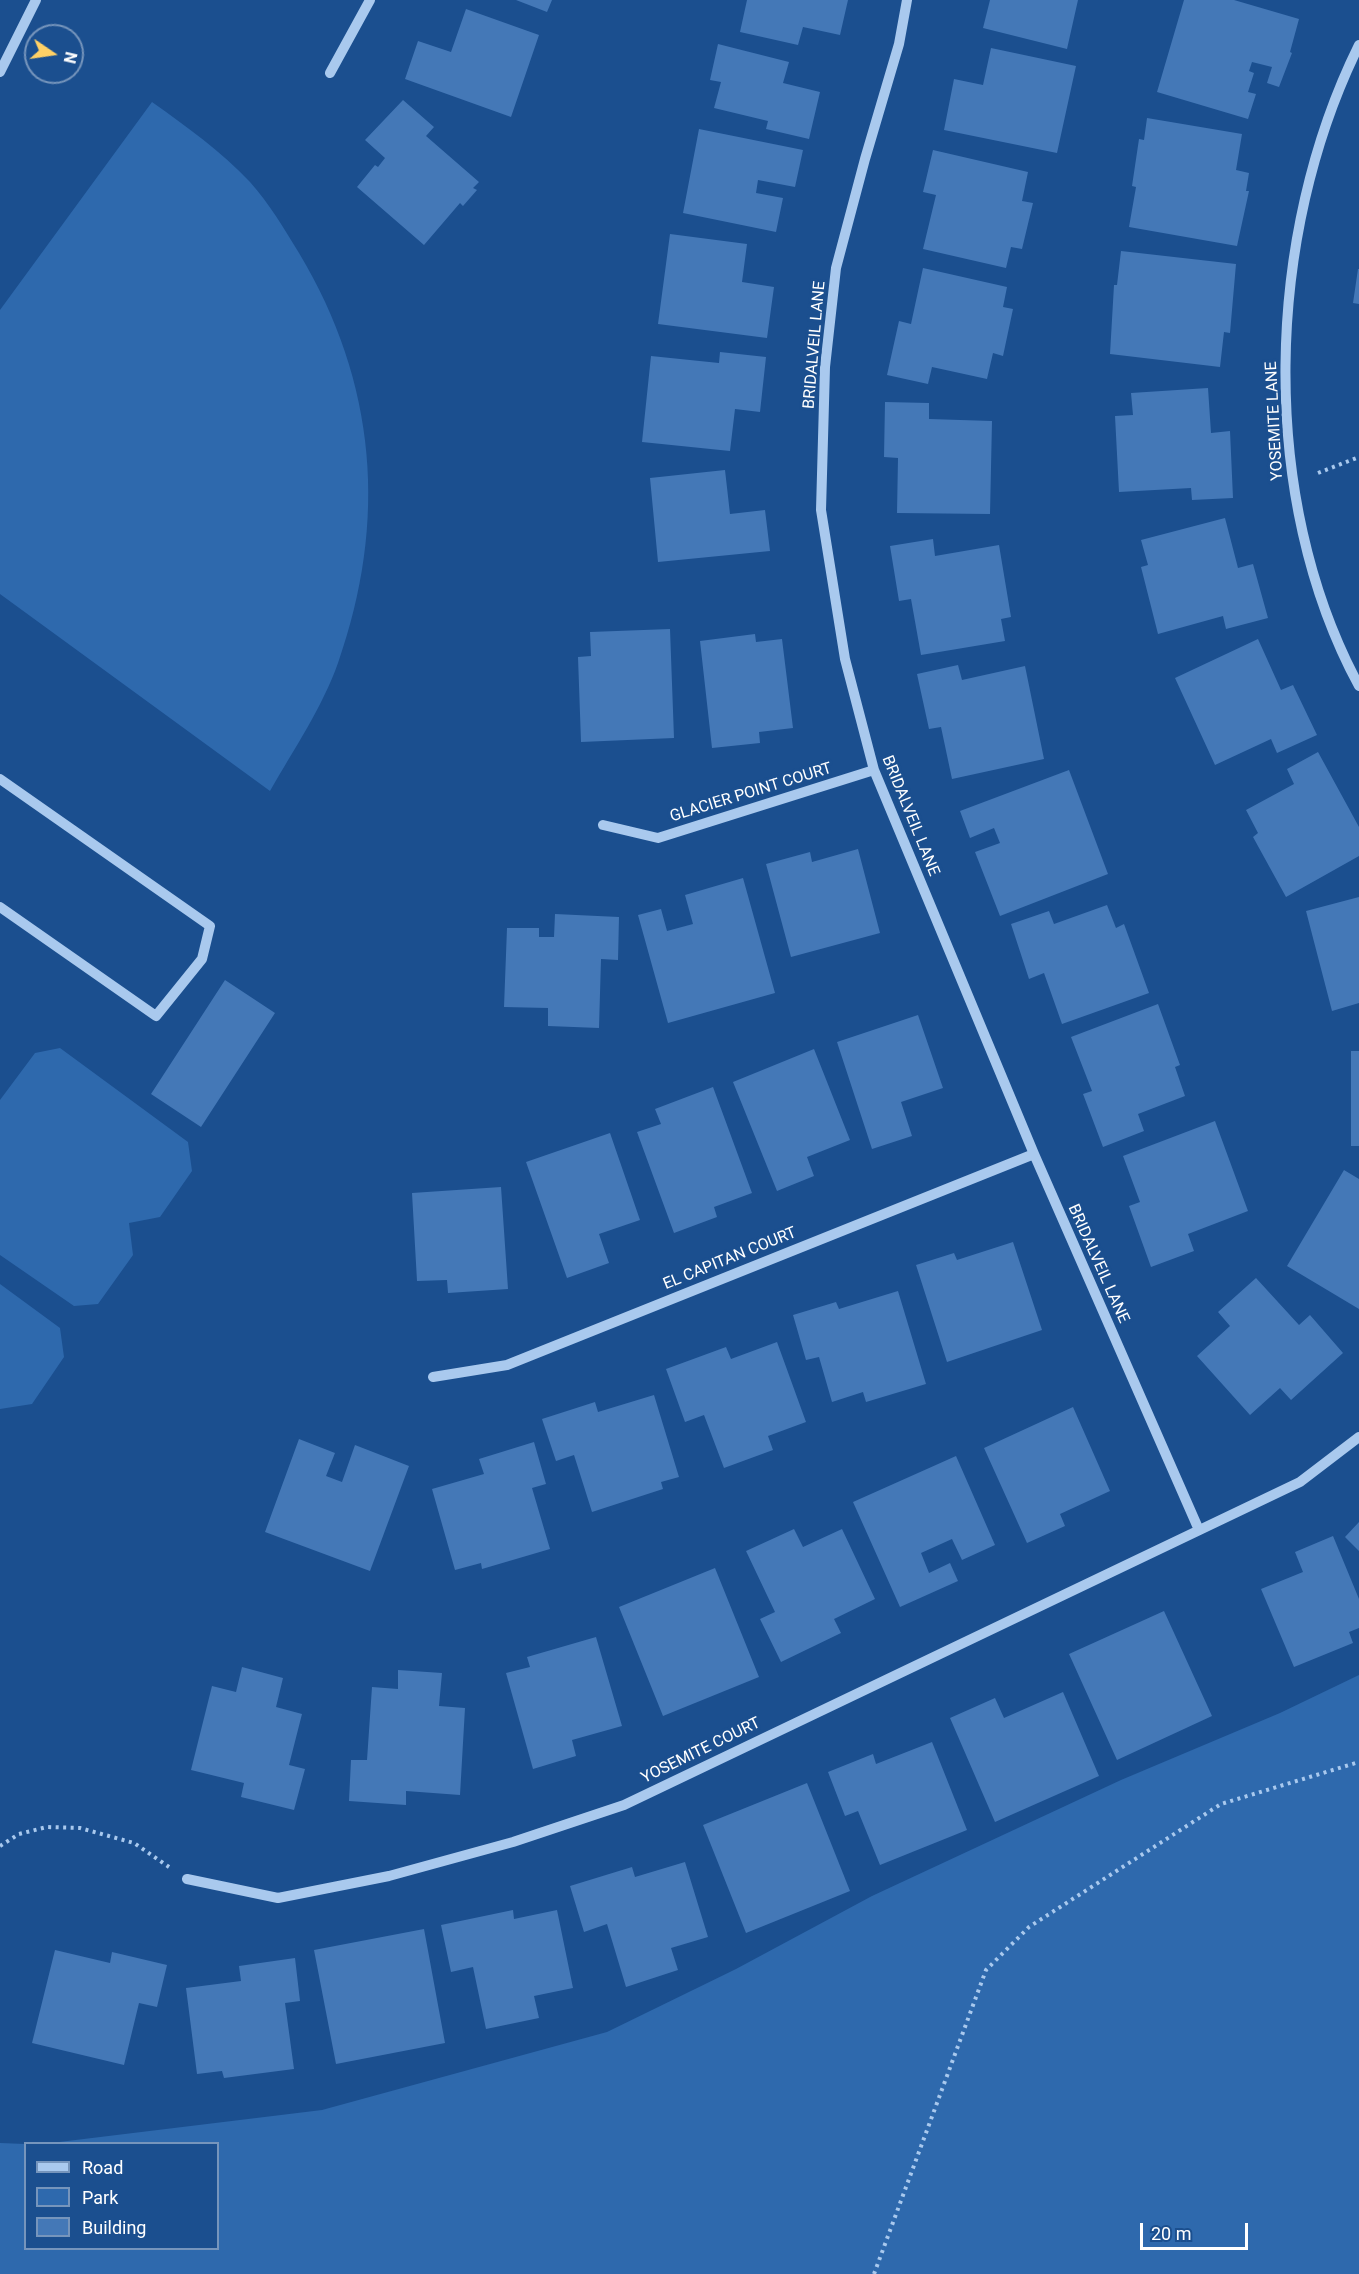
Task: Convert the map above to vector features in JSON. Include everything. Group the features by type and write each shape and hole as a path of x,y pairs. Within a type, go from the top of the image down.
{"street":[{"path":"0,72 36,0"},
{"path":"330,73 370,0"},
{"name":"BRIDALVEIL LANE","path":"907,0 899,44 836,268 825,367 821,510 845,658 874,770 1034,1154 1199,1530"},
{"name":"YOSEMITE LANE","path":"1359,45 1340,83 1317,148 1294,261 1284,369 1291,477 1324,611 1359,686"},
{"name":"GLACIER POINT COURT","path":"603,825 658,838 874,770"},
{"path":"0,779 210,926 202,959 156,1016 0,907"},
{"name":"EL CAPITAN COURT","path":"434,1377 507,1365 1034,1154"},
{"path":"1199,1530 1299,1482 1359,1437"},
{"name":"YOSEMITE COURT","path":"187,1879 278,1898 389,1876 513,1842 624,1805 1199,1530"}],"path":[{"path":"1291,477 1322,472 1359,457"},
{"path":"874,2274 987,1970 1029,1927 1221,1804 1359,1762"},
{"path":"0,1846 19,1834 47,1827 81,1828 134,1843 187,1879"}],"green space":[{"path":"152,102 227,160 250,182 270,208 299,253 325,302 345,352 359,402 366,454 368,505 364,557 354,610 338,663 324,696 270,791 0,594 0,310"},
{"path":"60,1048 188,1142 192,1171 160,1217 129,1223 133,1255 98,1304 74,1306 0,1255 0,1100 35,1053"},
{"path":"0,1284 60,1328 64,1357 32,1404 0,1409"},
{"path":"1359,1675 1359,2274 0,2274 0,2143 24,2144 24,2250 219,2250 219,2142 59,2142 322,2110 607,2032 736,1969 872,1896 1121,1780 1280,1713"}],"building":[{"path":"516,0 552,0 547,12"},
{"path":"747,0 848,0 840,35 803,27 798,45 740,32"},
{"path":"990,0 1078,0 1067,49 983,28"},
{"path":"1184,0 1234,0 1299,19 1290,52 1292,53 1279,87 1267,83 1272,67 1252,62 1249,71 1254,73 1248,92 1256,94 1248,119 1157,92"},
{"path":"466,9 539,35 511,117 405,79 418,41 451,52"},
{"path":"718,44 789,62 783,83 820,92 809,139 766,129 768,121 714,108 721,82 710,80"},
{"path":"991,48 1076,66 1057,153 944,130 954,79 983,85"},
{"path":"403,100 434,127 426,136 479,182 473,188 477,190 463,206 460,203 424,245 357,187 375,165 378,167 385,158 365,140"},
{"path":"1147,118 1242,134 1236,170 1249,173 1246,191 1249,191 1237,246 1129,227 1136,187 1132,186 1139,139 1144,140"},
{"path":"699,129 803,150 795,187 758,180 756,193 783,198 776,232 683,213"},
{"path":"933,150 1028,172 1022,201 1033,203 1022,249 1011,247 1006,268 923,249 936,195 923,192"},
{"path":"670,234 747,244 742,282 774,287 767,338 658,324"},
{"path":"1121,251 1236,264 1230,333 1224,332 1220,367 1110,354 1114,285 1117,285"},
{"path":"923,268 1007,287 1003,307 1013,309 1003,356 993,353 987,379 932,367 928,384 887,375 899,321 911,324"},
{"path":"1359,269 1359,304 1353,303"},
{"path":"720,352 766,357 760,412 735,409 730,451 642,442 651,356 719,363"},
{"path":"1208,388 1211,433 1230,431 1233,498 1192,500 1191,488 1119,492 1115,416 1133,415 1131,393"},
{"path":"885,402 929,403 929,419 992,421 990,514 897,513 898,458 884,457"},
{"path":"725,470 730,514 765,510 770,551 658,562 650,478"},
{"path":"1225,518 1238,568 1253,564 1268,618 1226,629 1223,616 1158,634 1141,567 1148,565 1141,540"},
{"path":"933,539 935,556 999,545 1011,617 1001,619 1005,641 921,655 911,599 899,601 890,546"},
{"path":"670,629 674,738 581,742 578,657 591,656 590,632"},
{"path":"755,634 756,642 782,639 793,728 759,732 760,743 712,748 700,641"},
{"path":"1258,639 1281,690 1293,685 1317,735 1277,753 1271,739 1215,765 1175,678"},
{"path":"958,665 962,680 1025,666 1044,759 952,779 941,727 929,729 917,674"},
{"path":"1318,752 1359,827 1359,856 1286,897 1253,837 1258,833 1246,810 1294,784 1287,769"},
{"path":"1069,770 1108,874 1000,916 975,852 1000,843 994,828 970,838 960,811"},
{"path":"858,849 880,933 791,957 766,864 810,852 812,862"},
{"path":"743,878 775,993 668,1023 638,915 661,909 667,931 693,924 685,895"},
{"path":"1359,897 1359,1003 1332,1011 1306,911"},
{"path":"1107,905 1116,928 1124,924 1149,993 1062,1024 1044,973 1029,979 1011,924 1049,911 1054,924"},
{"path":"555,914 619,917 618,960 601,959 599,1028 548,1026 548,1008 504,1007 507,928 539,928 539,937 554,937"},
{"path":"225,980 275,1013 201,1127 151,1094"},
{"path":"1158,1004 1180,1065 1175,1067 1185,1096 1138,1114 1144,1131 1103,1147 1083,1094 1092,1091 1071,1037"},
{"path":"918,1015 943,1088 901,1102 912,1136 872,1149 837,1042"},
{"path":"814,1049 850,1140 807,1157 814,1176 777,1191 733,1082"},
{"path":"1351,1051 1359,1051 1359,1146 1351,1146"},
{"path":"713,1087 752,1193 714,1207 717,1217 674,1233 637,1132 661,1124 655,1109"},
{"path":"1215,1121 1248,1211 1188,1234 1194,1251 1151,1267 1129,1206 1140,1202 1123,1156"},
{"path":"610,1133 640,1220 599,1234 609,1263 567,1278 526,1162"},
{"path":"1344,1170 1359,1179 1359,1309 1287,1266"},
{"path":"501,1187 508,1289 448,1293 447,1280 417,1281 412,1193"},
{"path":"1013,1242 1042,1330 947,1362 916,1265 954,1253 957,1260"},
{"path":"1256,1278 1299,1325 1310,1315 1343,1353 1291,1400 1280,1388 1250,1415 1197,1356 1230,1326 1218,1312"},
{"path":"898,1291 926,1384 866,1402 863,1392 832,1402 819,1357 806,1360 793,1315 836,1302 839,1309"},
{"path":"777,1342 806,1422 768,1436 773,1450 724,1468 704,1415 685,1422 666,1369 726,1347 731,1359"},
{"path":"654,1395 679,1477 661,1482 663,1489 592,1512 574,1455 556,1461 542,1419 595,1402 598,1412"},
{"path":"1073,1407 1110,1491 1060,1514 1065,1526 1027,1543 984,1448"},
{"path":"299,1439 335,1453 326,1476 342,1482 355,1445 409,1466 370,1571 265,1532"},
{"path":"534,1442 546,1484 532,1488 550,1549 482,1569 481,1563 455,1570 432,1489 484,1474 479,1459"},
{"path":"956,1456 995,1545 962,1560 952,1539 921,1553 929,1573 950,1563 958,1581 900,1607 853,1502"},
{"path":"1359,1522 1359,1551 1345,1537"},
{"path":"794,1529 803,1547 842,1529 875,1599 834,1619 841,1633 781,1662 760,1619 775,1612 746,1551"},
{"path":"1333,1536 1359,1599 1359,1628 1349,1632 1353,1643 1294,1667 1261,1589 1303,1572 1295,1552"},
{"path":"715,1568 759,1677 663,1716 619,1607"},
{"path":"1164,1611 1212,1716 1117,1760 1069,1654"},
{"path":"596,1637 622,1726 572,1740 576,1756 533,1769 506,1673 530,1667 527,1657"},
{"path":"242,1667 283,1678 276,1707 302,1714 289,1765 305,1769 294,1810 241,1797 244,1783 191,1770 212,1686 236,1692"},
{"path":"398,1670 442,1673 439,1706 465,1708 460,1795 406,1791 406,1805 349,1801 351,1760 367,1760 372,1687 398,1689"},
{"path":"1063,1692 1099,1776 995,1822 950,1718 995,1698 1004,1718"},
{"path":"932,1742 967,1830 880,1865 858,1811 845,1816 828,1772 873,1754 876,1764"},
{"path":"807,1783 850,1891 746,1933 703,1825"},
{"path":"685,1862 708,1937 671,1948 678,1970 626,1987 607,1924 584,1932 570,1886 632,1867 635,1877"},
{"path":"513,1910 514,1919 557,1910 573,1988 534,1996 539,2018 486,2029 473,1967 451,1972 441,1925"},
{"path":"424,1929 445,2043 336,2064 314,1950"},
{"path":"55,1950 110,1963 112,1952 167,1965 157,2007 139,2003 124,2065 32,2043"},
{"path":"295,1958 300,2001 285,2003 294,2069 224,2078 222,2071 197,2074 186,1988 241,1981 239,1966"}]}
